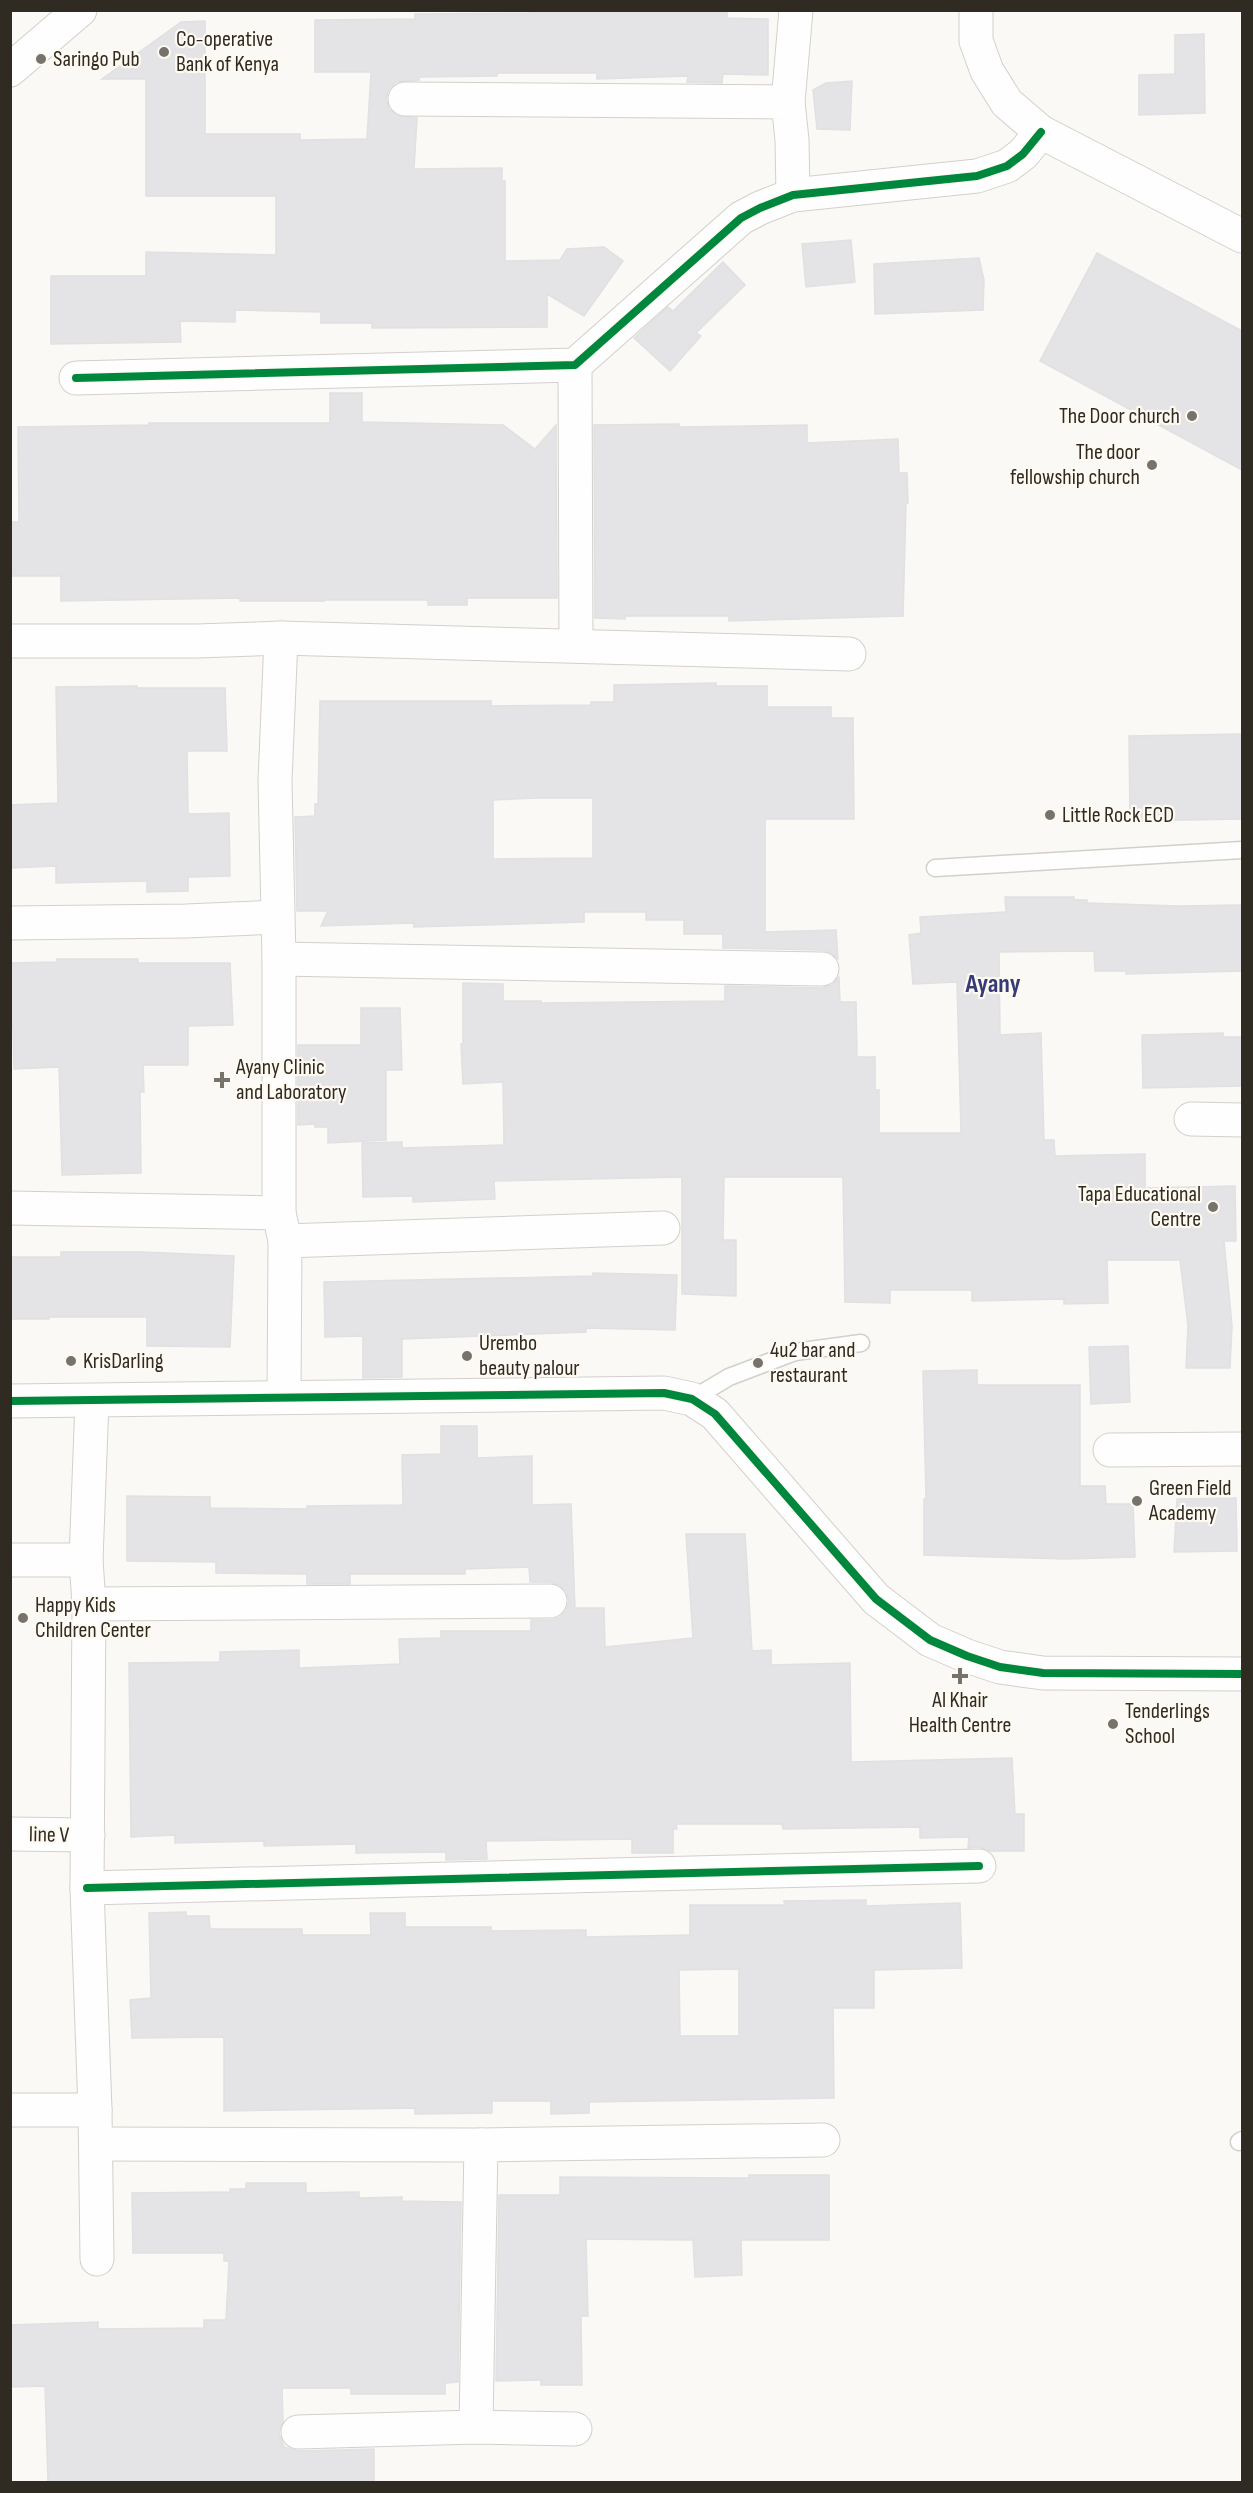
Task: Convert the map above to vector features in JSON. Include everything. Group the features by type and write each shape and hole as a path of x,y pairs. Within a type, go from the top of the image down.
{"street":[{"path":"10,70 80,10"},
{"path":"793,195 792,140 788,102 796,10"},
{"path":"976,10 976,41 987,71 1007,103 1041,132 1240,227"},
{"path":"405,99 788,102"},
{"path":"76,378 575,365 741,218 760,208 793,195 977,176 1007,166 1023,154 1041,132"},
{"path":"575,365 576,645"},
{"path":"281,638 275,781 284,1397"},
{"path":"10,641 198,641 281,638 849,654"},
{"path":"10,923 186,921 278,917"},
{"path":"279,959 822,969"},
{"path":"1191,1119 1242,1120"},
{"path":"10,1208 282,1227 663,1228"},
{"path":"10,1401 664,1393 692,1399 715,1414 876,1599 930,1640 966,1656 1000,1667 1043,1673 1242,1674"},
{"path":"92,1401 86,1560 89,1604 87,1888 96,2144 97,2259"},
{"path":"1110,1450 1242,1449"},
{"path":"10,1560 86,1560"},
{"path":"89,1604 550,1601"},
{"name":"line V","path":"10,1834 88,1835"},
{"path":"87,1888 979,1866"},
{"path":"10,2110 95,2110"},
{"path":"96,2144 481,2145 823,2140"},
{"path":"476,2427 481,2145"},
{"path":"298,2432 476,2427 574,2429"}],"lane":[{"path":"935,868 1242,850"},
{"path":"692,1399 729,1377 795,1352 861,1343"}],"building":[{"path":"529,10 727,10 727,18 768,19 768,75 723,74 722,83 687,82 688,76 597,79 597,73 497,73 497,76 419,77 419,80 396,82 389,89 386,98 389,109 396,115 417,118 414,169 502,168 502,181 505,181 505,261 560,260 567,249 604,247 623,261 584,316 547,294 547,327 372,328 372,323 321,323 321,312 235,310 235,322 180,321 181,342 51,344 51,276 146,276 146,252 276,255 276,196 146,196 146,79 102,79 181,22 205,21 205,134 300,134 300,140 367,139 371,72 315,72 315,20 415,19 415,14 529,13"},
{"path":"1204,34 1205,113 1139,115 1139,75 1175,74 1175,35"},
{"path":"852,81 850,130 817,129 813,90 826,83"},
{"path":"851,240 855,282 806,287 802,244"},
{"name":"The Door church","path":"1097,253 1242,331 1242,470 1040,361"},
{"path":"979,258 984,280 983,310 875,314 874,264"},
{"path":"723,262 745,285 696,333 701,336 670,371 634,338 668,307 673,311"},
{"path":"330,393 362,393 362,422 503,425 535,449 556,425 557,598 467,598 467,605 428,605 428,600 240,601 240,598 61,601 61,576 10,576 10,522 19,522 18,427 149,425 149,423 330,423"},
{"path":"679,424 679,427 807,425 807,443 898,439 899,473 907,473 908,503 906,503 903,616 729,621 729,616 595,618 594,425"},
{"path":"716,683 716,686 767,686 767,707 831,707 831,718 853,718 854,819 765,819 765,932 836,930 838,959 822,950 723,948 723,934 684,934 684,920 646,920 646,912 584,912 584,922 414,927 414,923 321,926 328,911 297,911 295,817 315,816 315,804 318,804 320,701 491,701 491,706 591,705 591,702 614,702 614,685","holes":["593,798 593,858 493,859 493,800"]},
{"path":"137,686 137,688 225,688 227,751 187,751 188,814 229,813 230,876 188,877 188,891 147,892 147,881 56,883 56,866 10,868 10,805 58,803 56,687"},
{"path":"1242,734 1242,819 1130,821 1129,736"},
{"path":"1005,897 1074,897 1074,900 1087,900 1087,903 1178,906 1242,905 1242,971 1126,974 1126,971 1095,971 1094,951 999,952 1000,1035 1041,1033 1044,1140 1054,1140 1055,1156 1145,1154 1145,1188 1235,1186 1236,1241 1224,1241 1232,1326 1230,1368 1186,1368 1188,1326 1180,1260 1107,1260 1108,1303 1064,1304 1064,1299 972,1301 972,1290 890,1290 890,1303 845,1302 843,1177 724,1177 723,1240 736,1240 736,1296 682,1294 682,1177 494,1181 495,1199 413,1202 413,1196 363,1197 362,1143 402,1142 402,1148 504,1145 503,1082 463,1084 461,1044 463,1044 463,983 503,984 503,1001 541,1001 541,1003 725,1001 725,986 822,988 832,985 839,977 840,1002 856,1002 857,1057 875,1057 875,1090 879,1090 879,1133 961,1133 957,982 913,984 909,935 921,933 920,917 1006,912"},
{"path":"57,959 138,959 138,963 230,963 233,1025 188,1026 188,1065 143,1065 144,1092 140,1092 141,1173 62,1175 59,1067 14,1069 13,1027 10,1027 10,963 57,962"},
{"path":"361,1008 400,1008 402,1070 386,1070 386,1140 328,1143 328,1127 315,1127 315,1124 298,1125 298,1045 361,1045"},
{"path":"1223,1033 1223,1037 1242,1037 1242,1086 1143,1088 1142,1035"},
{"path":"61,1252 142,1252 234,1256 230,1347 147,1346 147,1317 11,1319 11,1257 61,1257"},
{"path":"593,1273 677,1275 675,1330 586,1328 586,1332 402,1339 402,1377 363,1378 363,1336 325,1337 324,1282 593,1276"},
{"path":"1128,1346 1130,1402 1091,1404 1089,1347"},
{"path":"977,1370 977,1385 1080,1385 1080,1486 1105,1486 1106,1504 1133,1504 1135,1557 1065,1559 924,1555 924,1499 926,1499 923,1371"},
{"path":"441,1426 477,1426 477,1458 532,1456 532,1505 571,1504 575,1608 604,1608 605,1647 693,1638 686,1534 745,1534 752,1651 771,1650 771,1665 850,1663 851,1762 1012,1758 1015,1814 1024,1814 1024,1851 990,1851 979,1847 968,1848 969,1837 920,1838 920,1827 783,1829 782,1824 676,1824 677,1829 673,1829 673,1853 632,1853 632,1839 486,1841 487,1859 446,1860 446,1852 356,1853 356,1844 264,1846 264,1841 175,1843 175,1835 131,1837 129,1663 220,1662 220,1652 299,1650 299,1668 400,1664 399,1639 441,1638 441,1631 531,1631 531,1620 551,1620 560,1617 566,1611 569,1601 566,1591 560,1585 550,1582 530,1582 529,1567 465,1569 465,1574 350,1574 350,1584 307,1584 307,1574 216,1573 216,1562 127,1561 127,1496 210,1497 210,1508 307,1509 307,1506 403,1505 402,1455 441,1454"},
{"path":"1236,1498 1237,1551 1174,1552 1177,1499"},
{"path":"866,1900 866,1906 960,1903 962,1968 874,1970 874,2008 833,2008 834,2098 589,2102 589,2113 551,2114 551,2101 492,2101 492,2113 415,2114 415,2108 224,2111 224,2037 132,2038 130,2000 151,1998 149,1913 186,1912 186,1916 209,1916 210,1929 302,1929 302,1935 371,1935 370,1913 405,1913 405,1927 491,1927 491,1931 586,1930 586,1937 690,1935 690,1905 785,1905 784,1901","holes":["739,1969 739,2036 680,2036 679,1970"]},
{"path":"749,2175 829,2175 829,2240 741,2240 742,2275 695,2277 693,2240 586,2239 588,2316 581,2316 582,2385 541,2385 541,2380 496,2381 499,2195 560,2195 560,2177 749,2178"},
{"path":"246,2183 306,2183 306,2193 359,2192 359,2198 402,2197 402,2201 461,2202 458,2382 445,2383 445,2394 351,2394 351,2388 282,2388 283,2422 279,2433 284,2447 299,2451 374,2449 374,2482 48,2482 45,2386 10,2387 10,2325 98,2322 98,2329 204,2328 204,2320 226,2320 229,2261 224,2261 224,2253 133,2253 132,2193 230,2192 230,2189 246,2189"}],"cycle path":[{"path":"76,378 575,365 741,218 760,208 793,195 977,176 1007,166 1023,154 1041,132"},
{"path":"10,1401 664,1393 692,1399 715,1414 876,1599 930,1640 1000,1667 1043,1673 1242,1674"},
{"path":"87,1888 979,1866"}],"place":[{"name":"Co-operative Bank of Kenya","path":"164,52"},
{"name":"Saringo Pub","path":"41,59"},
{"name":"The Door church","path":"1192,416"},
{"name":"The door fellowship church","path":"1152,465"},
{"name":"Little Rock ECD","path":"1050,815"},
{"name":"Ayany Clinic and Laboratory","path":"222,1080"},
{"name":"Tapa Educational Centre","path":"1213,1207"},
{"name":"Urembo beauty palour","path":"467,1356"},
{"name":"KrisDarling","path":"71,1361"},
{"name":"4u2 bar and restaurant","path":"758,1363"},
{"name":"Green Field Academy","path":"1137,1501"},
{"name":"Happy Kids Children Center","path":"23,1618"},
{"name":"Al Khair Health Centre","path":"960,1676"},
{"name":"Tenderlings School","path":"1113,1724"}],"district":[{"name":"Ayany","path":"993,984"}]}
